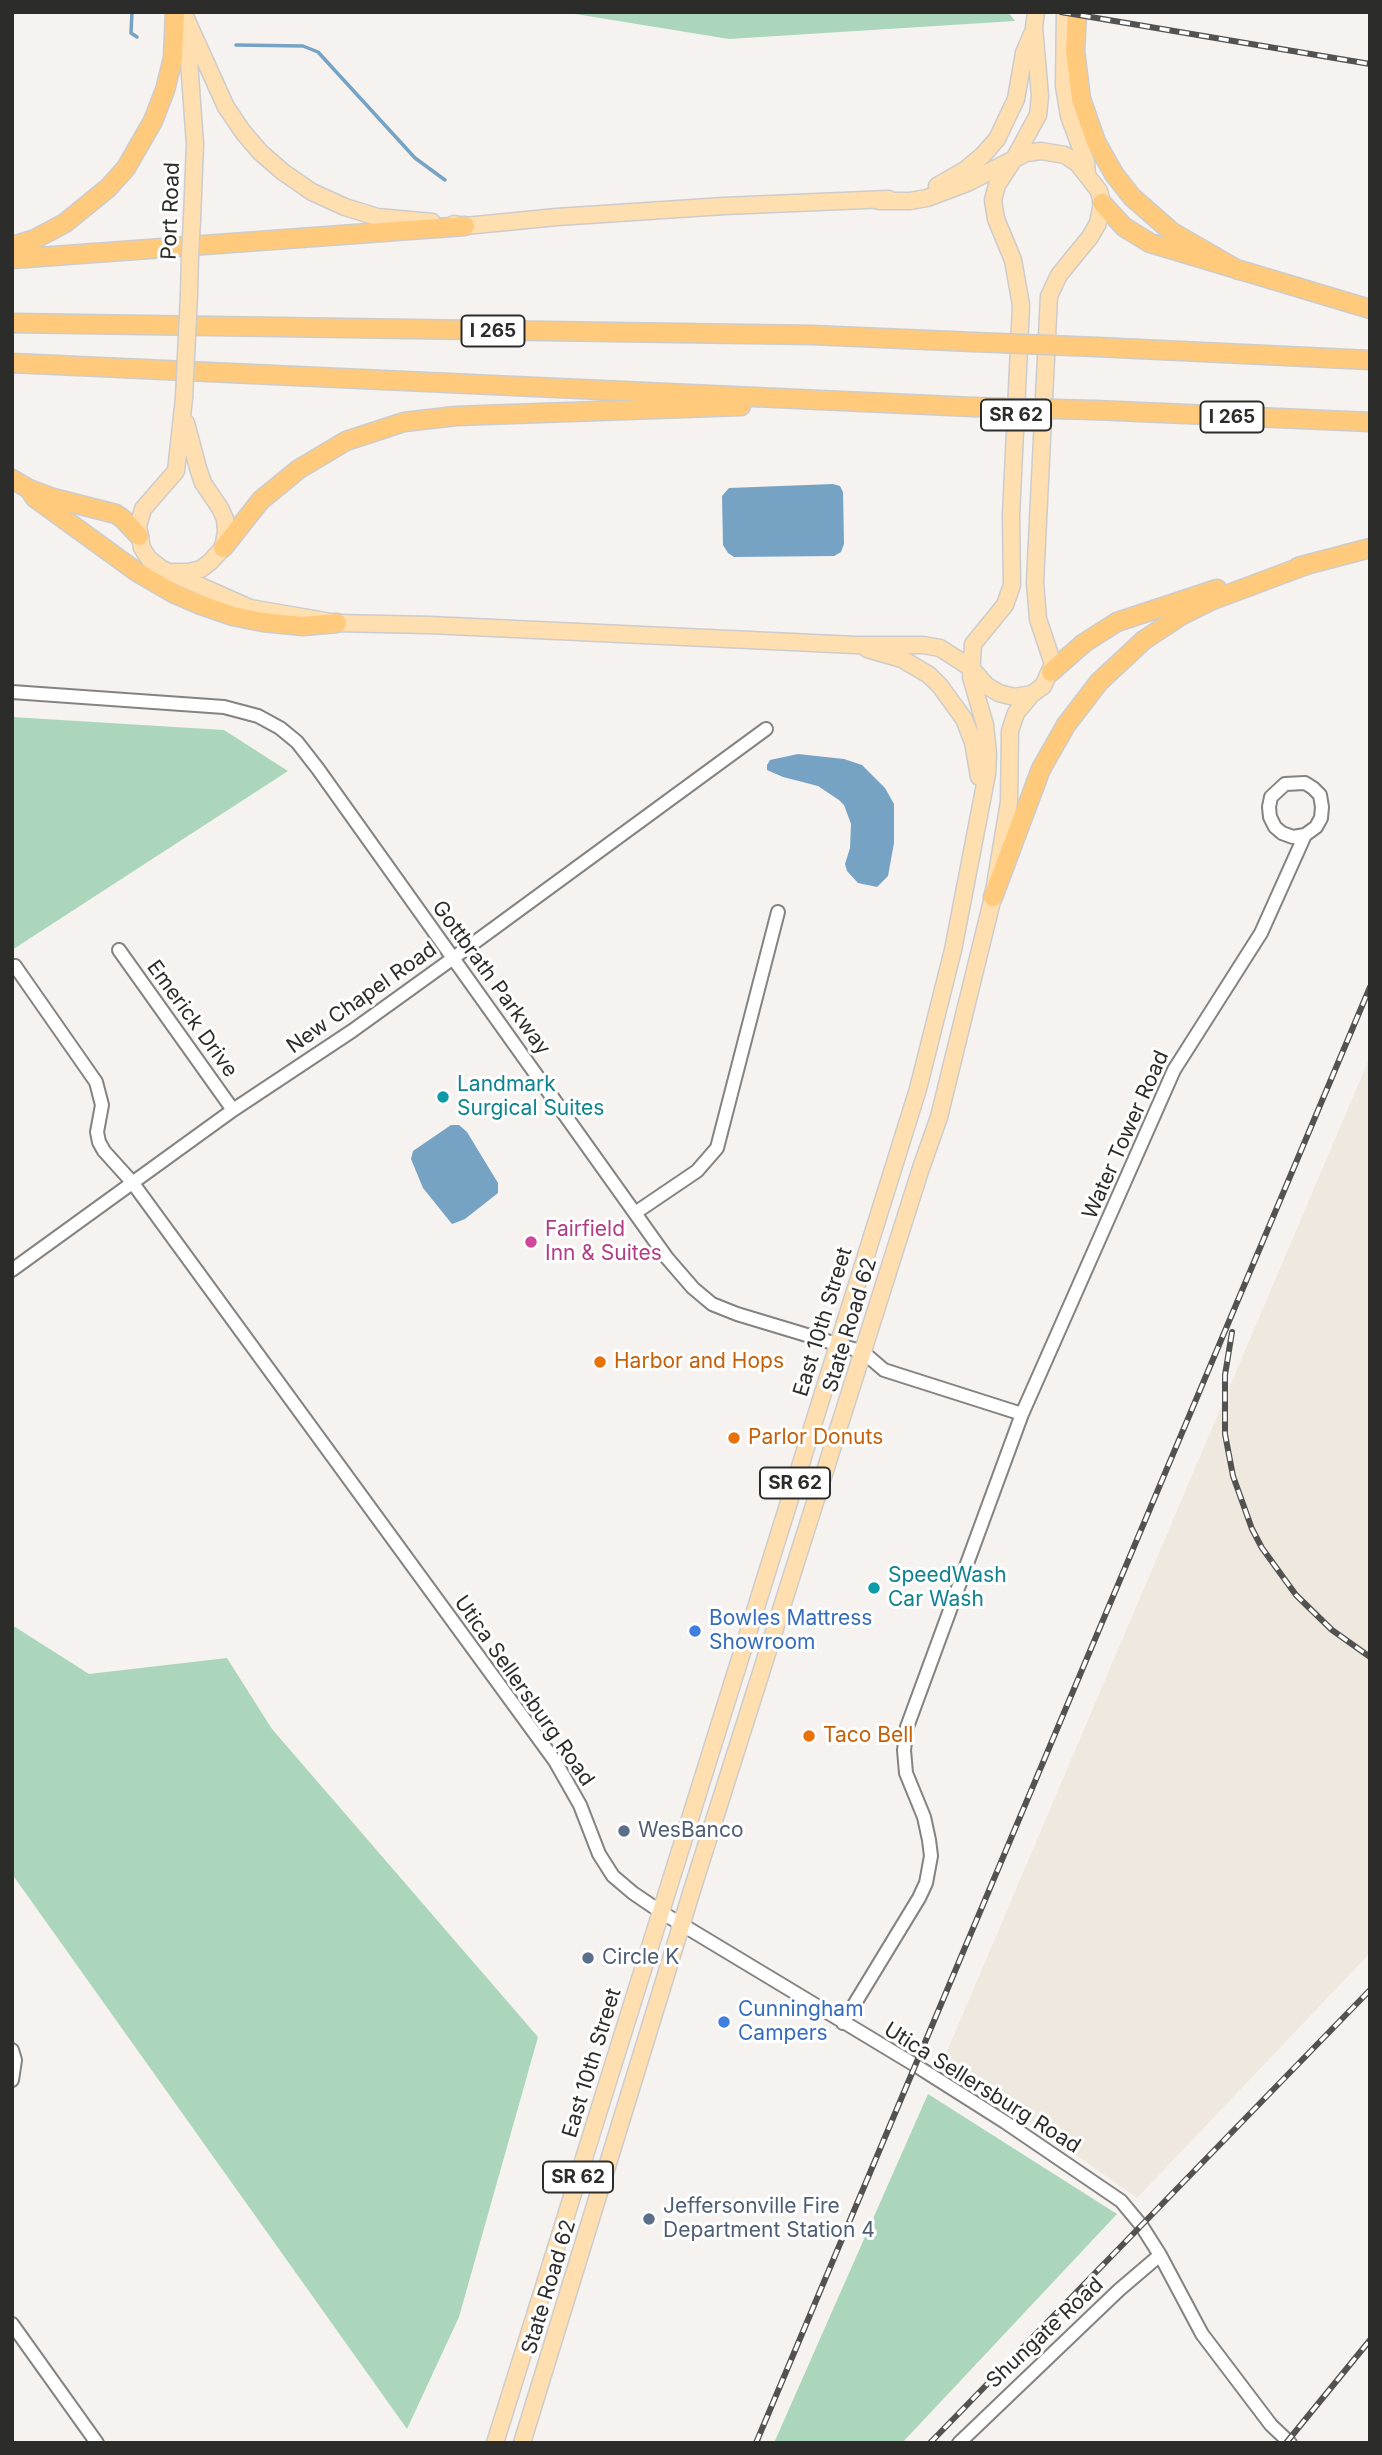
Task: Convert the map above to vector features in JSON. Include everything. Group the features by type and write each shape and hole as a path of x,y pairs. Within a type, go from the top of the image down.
{"highway":[{"path":"12,246 35,239 65,223 108,188 127,168 145,137 165,90 173,58 179,12"},
{"path":"1077,12 1075,51 1081,99 1096,142 1114,174 1132,197 1172,232 1238,270"},
{"path":"1102,203 1124,227 1141,239 1181,254 1370,309"},
{"path":"12,259 465,226"},
{"name":"I 265","path":"12,323 812,335 1370,360"},
{"name":"I 265","path":"12,363 972,407 1370,422"},
{"path":"223,548 261,500 299,468 346,441 404,422 456,415 703,408 829,400"},
{"path":"12,479 29,489 116,514 139,536"},
{"path":"29,489 35,498 137,572 173,593 233,616 263,622 303,626 337,623"},
{"name":"SR 62","path":"993,897 1041,769 1066,725 1099,682 1144,640 1182,615 1218,598 1309,564 1370,548"},
{"path":"1051,672 1084,643 1133,615 1309,564"}],"main road":[{"name":"Port Road","path":"179,12 189,61 195,144 184,405"},
{"path":"179,12 226,107 251,142 283,172 313,192 345,207 377,217 465,226 724,206 909,201 927,198 967,183 1033,152 1051,152 1070,159 1087,174 1099,191 1102,215 1093,232 1059,275 1049,296 1035,582 1038,619 1053,664 1043,686 1032,694 1016,713 1010,731 1009,802 993,897"},
{"path":"1065,12 1064,86 1069,116 1086,162 1087,174"},
{"path":"879,201 925,191 946,183 983,156 1008,119 1021,80 1024,53 1035,20"},
{"path":"1014,159 1034,125 1040,104 1035,20"},
{"name":"SR 62","path":"971,668 973,644 1005,605 1012,585 1011,516 1021,305 1013,260 996,219 993,200 998,185 1014,159"},
{"path":"184,405 201,475 225,519 226,532 223,548 201,569 173,572 162,569 149,559 139,536 138,526 143,509 176,471 184,405"},
{"path":"173,572 190,583 250,608 337,623 856,645 910,643 932,646 971,668 987,686 999,693 1014,696 1032,694"},
{"path":"856,645 902,659 918,668 929,675 954,702 973,742 978,761 982,807"},
{"name":"East 10th Street","path":"495,2443 918,1089 953,950 987,774 988,746 971,668"},
{"name":"State Road 62","path":"522,2443 682,1924 939,1117 993,897"}],"street":[{"name":"Gottbrath Parkway","path":"12,692 223,706 258,716 280,727 297,742 318,769 635,1213 693,1288 712,1304 737,1314 863,1352 884,1370 1022,1414"},
{"name":"New Chapel Road","path":"12,1270 233,1110 352,1031 766,729"},
{"name":"Water Tower Road","path":"844,2023 926,1883 931,1856 924,1817 906,1773 904,1750 907,1727 1022,1414 1124,1187 1164,1090 1261,933 1305,835 1316,827 1321,818 1320,795 1305,783 1285,784 1272,797 1270,817 1275,828 1282,833 1293,837 1305,835"},
{"path":"635,1213 697,1171 717,1147 778,912"},
{"name":"Emerick Drive","path":"119,950 233,1110"},
{"name":"Utica Sellersburg Road","path":"15,966 96,1082 102,1105 97,1132 99,1142 132,1182 555,1761 580,1805 608,1870 633,1893 661,1912 1005,2122 1108,2192 1136,2218 1160,2255 1202,2334 1271,2425 1290,2443"},
{"path":"12,2050 15,2060 12,2080"},
{"name":"Shungate Road","path":"959,2443 1119,2290 1160,2255"},
{"path":"12,2324 97,2443"}],"shaded area":[{"path":"1370,1057 1370,1953 1137,2198 943,2061"}],"green space":[{"path":"563,12 1008,12 1015,21 729,39"},
{"path":"12,717 224,730 288,771 12,950"},
{"path":"12,1625 89,1674 227,1658 272,1729 538,2037 459,2317 407,2429 12,1874"},
{"path":"928,2094 1117,2214 902,2443 774,2443"}],"water":[{"path":"833,484 840,486 843,492 844,544 841,552 834,556 734,557 723,545 722,496 729,488"},
{"path":"798,754 844,759 862,765 885,788 894,804 894,843 888,876 877,887 858,883 847,871 845,864 850,848 851,824 844,805 818,786 767,770 770,760"},
{"path":"451,1125 459,1125 467,1132 498,1183 498,1193 465,1219 452,1224 423,1188 411,1159 413,1151"}],"waterway":[{"path":"132,12 131,33 137,37"},
{"path":"236,45 303,46 318,52 415,158 445,180"}],"railway":[{"path":"1061,12 1370,64"},
{"path":"756,2443 1370,987"},
{"path":"1232,1332 1225,1375 1225,1434 1233,1476 1252,1529 1262,1548 1296,1595 1332,1630 1370,1657"},
{"path":"930,2443 1370,1990"},
{"path":"1286,2443 1370,2340"}],"place":[{"name":"Landmark Surgical Suites","path":"443,1097"},
{"name":"Fairfield Inn & Suites","path":"531,1242"},
{"name":"Harbor and Hops","path":"600,1362"},
{"name":"Parlor Donuts","path":"734,1438"},
{"name":"SpeedWash Car Wash","path":"874,1588"},
{"name":"Bowles Mattress Showroom","path":"695,1631"},
{"name":"Taco Bell","path":"809,1736"},
{"name":"WesBanco","path":"624,1831"},
{"name":"Circle K","path":"588,1958"},
{"name":"Cunningham Campers","path":"724,2022"},
{"name":"Jeffersonville Fire Department Station 4","path":"649,2219"}]}
